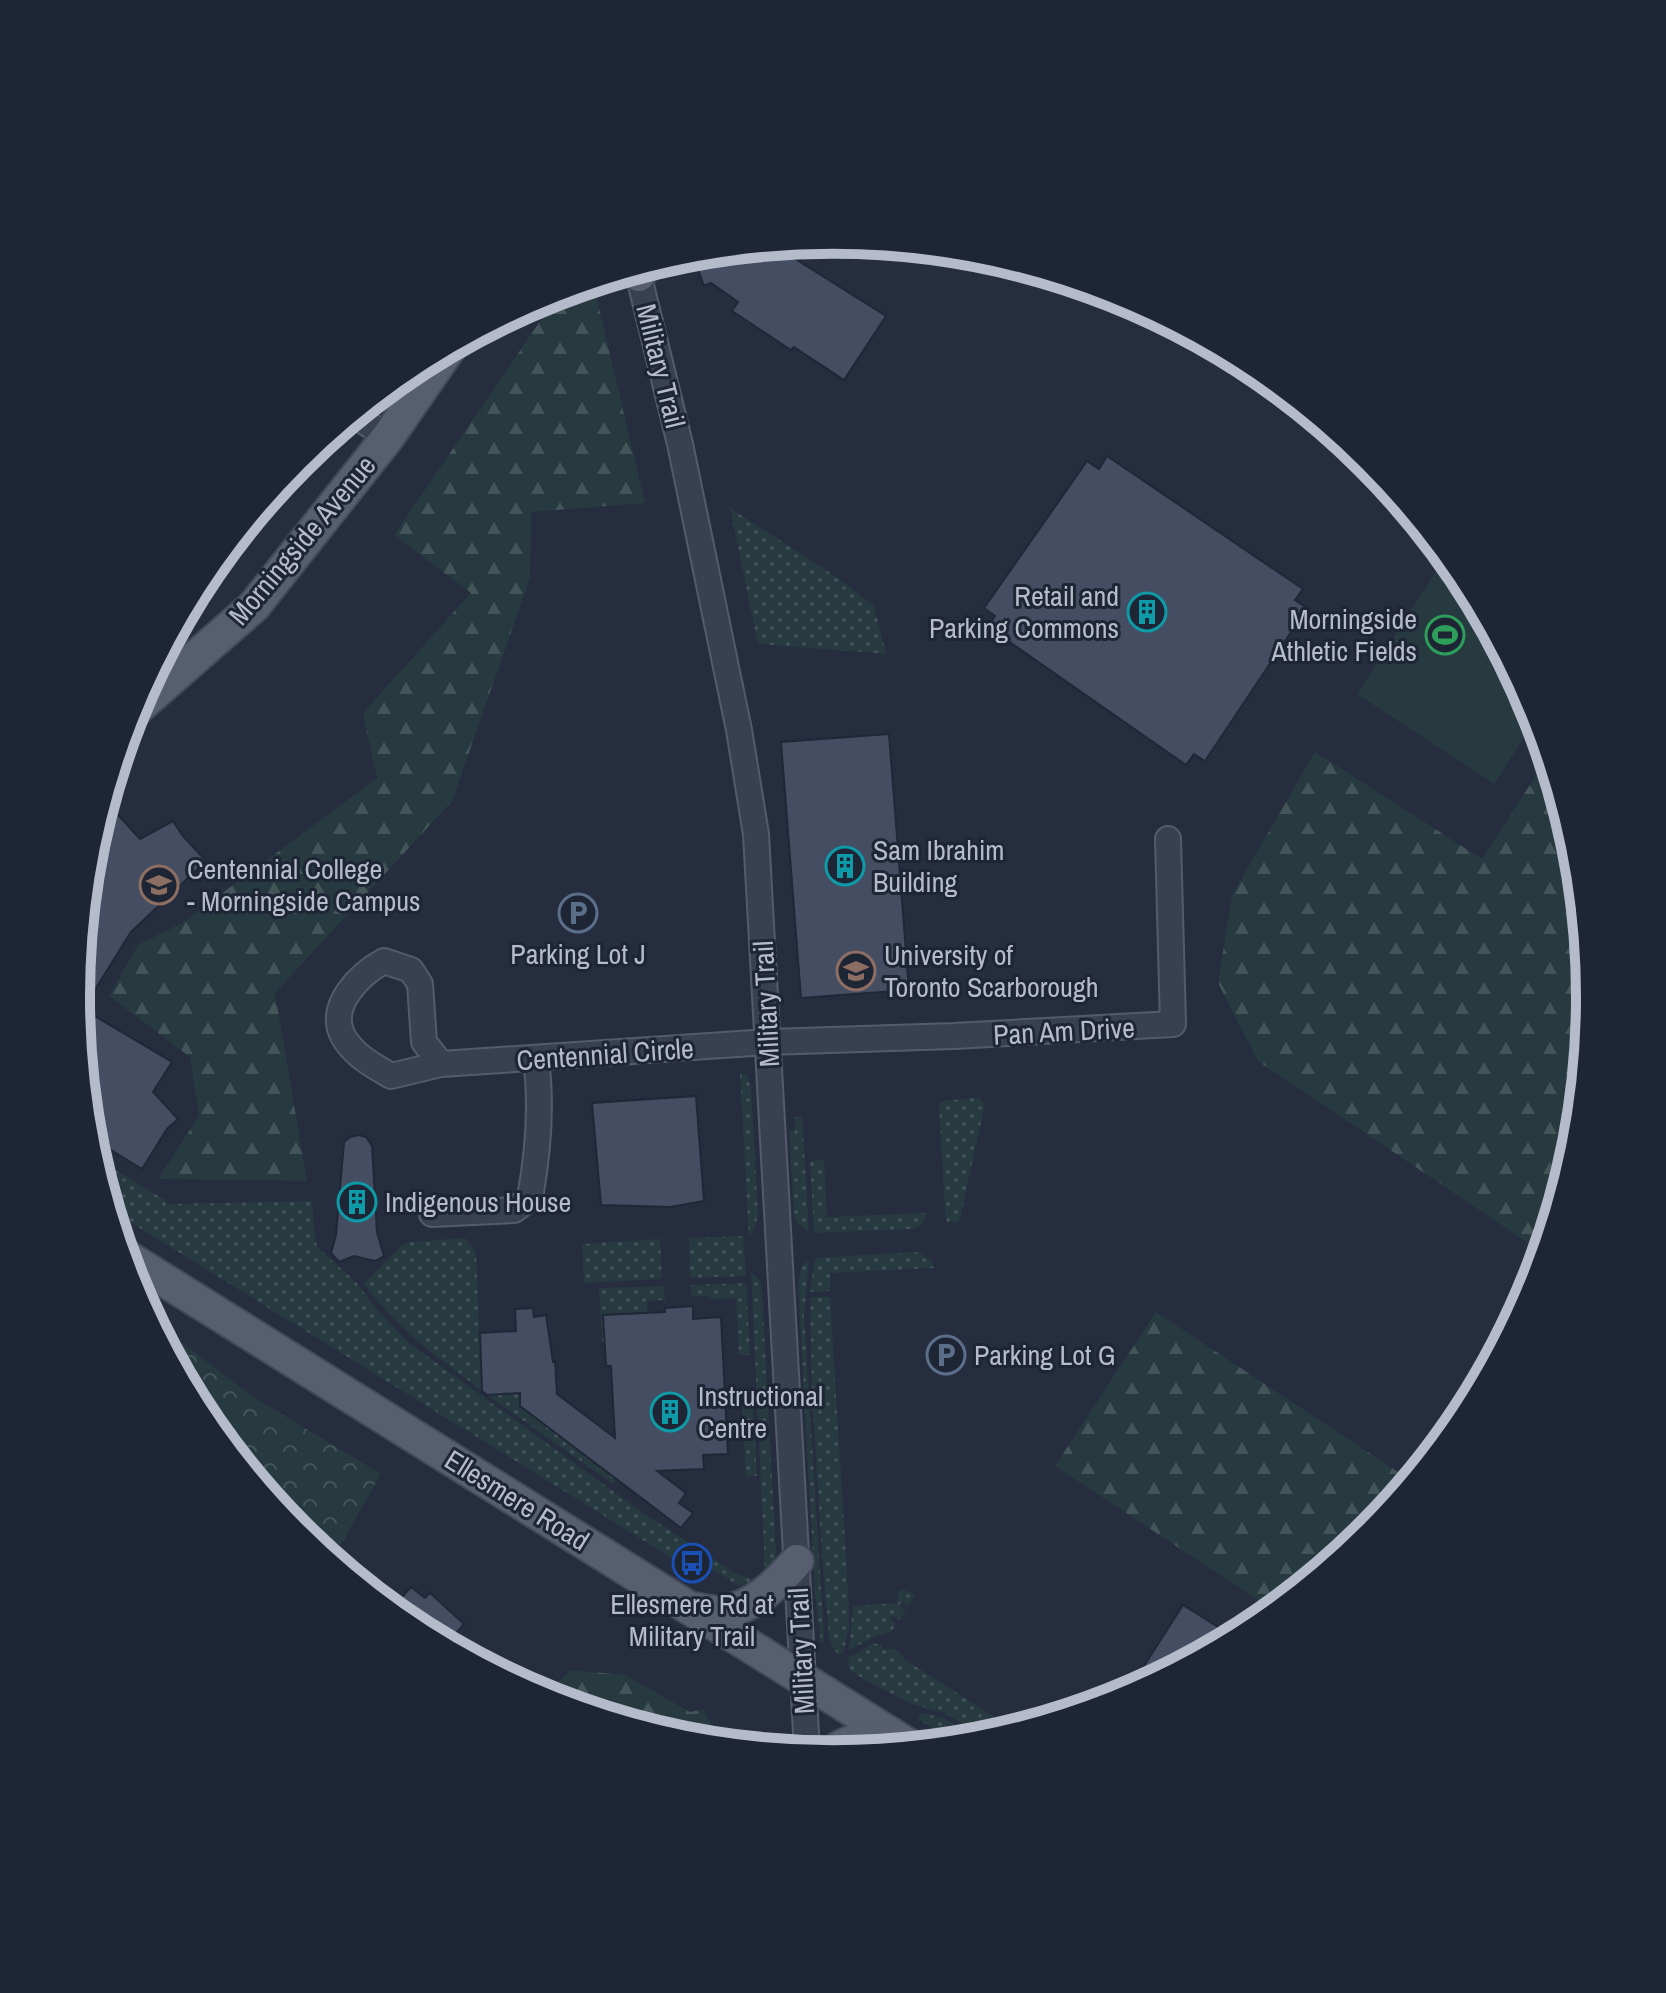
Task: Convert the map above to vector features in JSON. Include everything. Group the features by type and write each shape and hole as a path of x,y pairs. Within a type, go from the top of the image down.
{"main road":[{"name":"Morningside Avenue","path":"156,692 254,606 388,437 434,370"},
{"name":"Ellesmere Road","path":"141,1266 896,1737"},
{"path":"689,1608 722,1613 747,1603 773,1587 797,1561"}],"street":[{"name":"Military Trail","path":"639,280 692,501 754,819 806,1739"},
{"path":"364,421 388,437"},
{"name":"Pan Am Drive","path":"769,1042 1173,1024 1168,839"},
{"name":"Centennial Circle","path":"441,1064 424,1042 420,984 411,970 384,961 367,970 354,984 340,1009 341,1034 364,1060 391,1076 441,1064 769,1042"},
{"path":"432,1214 514,1210 530,1198 535,1171 539,1082 536,1060"}],"green space":[{"path":"595,293 645,503 531,512 530,578 452,801 275,993 307,1181 158,1179 199,1116 190,1057 109,996 138,945 182,923 377,778 363,713 471,593 394,535 547,311"},
{"path":"730,508 838,578 874,606 886,654 758,644"},
{"name":"Morningside Athletic Fields","path":"1439,567 1499,668 1527,733 1494,784 1357,694"},
{"path":"1315,752 1482,859 1540,769 1562,852 1570,900 1576,996 1570,1093 1562,1141 1533,1246 1258,1061 1218,983 1232,895"},
{"path":"740,1074 747,1074 751,1088 758,1215 749,1237"},
{"path":"979,1097 985,1104 960,1218 958,1223 947,1222 939,1104"},
{"path":"795,1117 802,1117 809,1232 794,1215 789,1130 795,1130"},
{"path":"824,1160 827,1217 927,1213 924,1222 912,1229 814,1233 810,1161"},
{"path":"110,1167 165,1200 166,1204 312,1201 318,1248 355,1281 409,1343 643,1513 751,1582 739,1586 686,1553 680,1563 124,1218"},
{"path":"743,1236 746,1276 690,1278 689,1238"},
{"path":"465,1238 476,1253 482,1391 404,1329 364,1283 401,1246 410,1242"},
{"path":"660,1239 662,1279 584,1283 582,1244"},
{"path":"917,1252 931,1260 934,1268 830,1273 830,1291 810,1292 815,1258"},
{"path":"809,1260 804,1315 824,1635 821,1643 815,1594 798,1283 802,1266"},
{"path":"751,1272 761,1282 776,1551 774,1566 765,1572"},
{"path":"746,1283 750,1355 739,1355 736,1298 691,1296 691,1285"},
{"path":"664,1286 665,1300 647,1301 648,1327 643,1313 604,1315 608,1341 602,1342 599,1288"},
{"path":"810,1297 830,1297 849,1606 849,1626 843,1654 838,1654 831,1646 829,1635 812,1394"},
{"path":"1156,1312 1401,1474 1323,1555 1262,1603 1055,1466"},
{"path":"173,1336 252,1396 381,1474 338,1550 274,1486 244,1449 215,1409"},
{"path":"752,1390 757,1476 746,1477 741,1391"},
{"path":"520,1393 520,1406 617,1479 613,1484 487,1395"},
{"path":"899,1590 915,1595 908,1606 902,1602 899,1605 906,1610 899,1620 892,1616 890,1619 896,1624 891,1632 849,1650 853,1606 897,1603"},
{"path":"873,1643 881,1645 884,1650 896,1650 904,1659 999,1720 967,1727 945,1713 912,1704 863,1679 849,1669 848,1658"},
{"path":"571,1670 625,1675 690,1712 703,1709 714,1729 641,1714 555,1685"},
{"path":"922,1713 944,1718 960,1728 938,1732 918,1719"}],"building":[{"path":"789,255 886,316 844,380 732,311 738,302 711,283 704,286 697,267 777,256 782,259"},
{"name":"Retail and Parking Commons","path":"1107,456 1303,589 1295,600 1307,608 1205,761 1194,754 1186,765 988,627 995,616 984,608 1087,461 1099,469"},
{"name":"Sam Ibrahim Building","path":"889,734 909,990 801,998 781,742"},
{"path":"114,810 140,839 173,821 206,861 131,932 90,998 96,900"},
{"path":"91,1014 172,1062 153,1092 178,1119 167,1129 142,1169 105,1146 96,1093"},
{"path":"696,1096 704,1201 670,1207 601,1205 592,1103"},
{"name":"Indigenous House","path":"359,1135 366,1137 372,1146 377,1232 384,1256 375,1261 354,1256 339,1262 331,1253 336,1235 344,1142"},
{"name":"Instructional Centre","path":"693,1306 693,1319 721,1317 728,1454 703,1455 704,1469 657,1471 686,1493 679,1503 693,1513 681,1528 520,1406 520,1393 487,1395 482,1391 480,1333 516,1331 515,1309 533,1308 534,1317 546,1315 555,1361 557,1394 615,1438 611,1366 606,1366 603,1315 665,1312 665,1308"},
{"path":"411,1587 425,1598 430,1593 464,1624 454,1636 400,1599"},
{"path":"1183,1605 1218,1627 1204,1640 1139,1673"}],"place":[{"name":"Retail and Parking Commons","path":"1147,612"},
{"name":"Morningside Athletic Fields","path":"1445,635"},
{"name":"Sam Ibrahim Building","path":"845,866"},
{"name":"Centennial College - Morningside Campus","path":"159,885"},
{"name":"Parking Lot J","path":"578,913"},
{"name":"University of Toronto Scarborough","path":"856,971"},
{"name":"Indigenous House","path":"357,1202"},
{"name":"Parking Lot G","path":"946,1355"},
{"name":"Instructional Centre","path":"670,1412"},
{"name":"Ellesmere Rd at Military Trail","path":"692,1563"}]}
